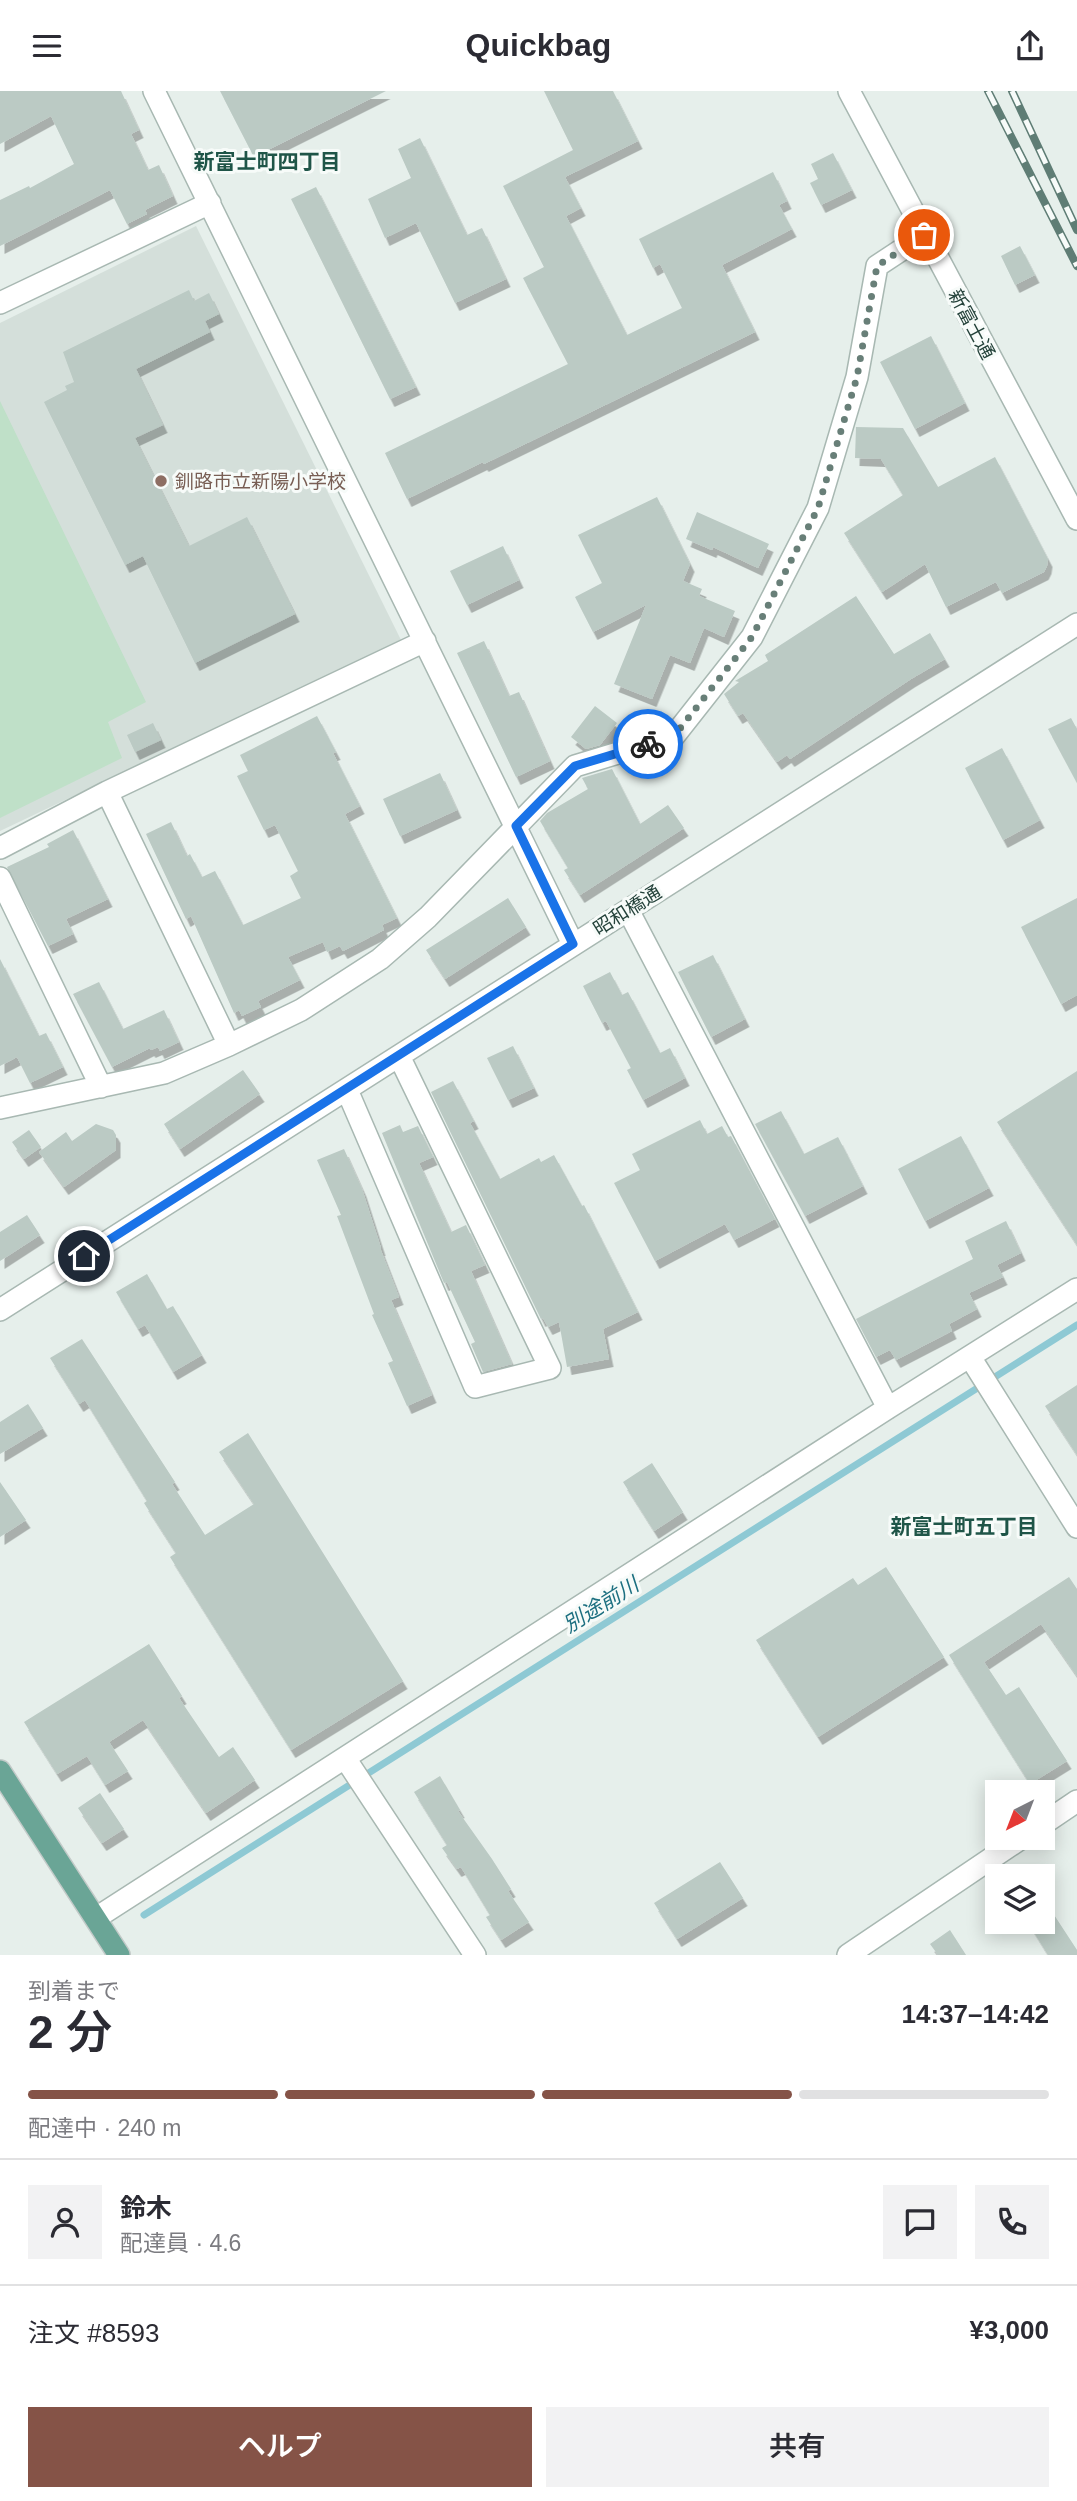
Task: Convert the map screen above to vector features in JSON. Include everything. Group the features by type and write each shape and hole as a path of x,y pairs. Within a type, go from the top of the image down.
{"main road":[{"path":"0,1771 119,1955"}],"street":[{"path":"154,91 573,944"},
{"name":"新富士通","path":"849,91 1077,519"},
{"path":"0,303 210,203"},
{"path":"0,1108 164,1073 301,1010 380,959 428,918 575,766 674,736 752,637 818,508 857,377 877,266 924,235"},
{"name":"昭和橋通","path":"1,1307 1077,624"},
{"path":"0,848 107,792 425,641"},
{"path":"107,792 229,1045"},
{"path":"0,878 101,1087"},
{"path":"628,910 888,1408"},
{"path":"346,1090 475,1387 550,1368 399,1056"},
{"path":"96,1918 1077,1289"},
{"path":"970,1357 1077,1527"},
{"path":"345,1758 475,1955"},
{"path":"1055,1816 1077,1801"},
{"path":"848,1955 1004,1850"}],"shaded area":[{"name":"釧路市立新陽小学校","path":"196,226 401,640 0,831 0,323"}],"green space":[{"path":"0,401 146,702 108,722 122,758 0,818"}],"building":[{"path":"0,91 121,91 139,130 131,134 148,170 159,165 173,196 145,210 147,214 127,224 110,190 0,246 0,200 29,186 30,188 74,164 51,116 0,144"},
{"path":"220,91 386,91 254,157"},
{"path":"544,91 613,91 638,141 565,177 581,208 566,216 627,335 682,308 660,264 653,268 639,239 773,172 787,201 779,205 792,229 722,265 755,332 407,499 385,453 568,364 523,278 544,267 503,186 573,150"},
{"path":"420,138 467,235 482,228 506,279 455,303 416,223 385,238 368,199 411,178 398,149"},
{"path":"833,153 852,190 821,205 810,183 818,179 811,164"},
{"path":"316,187 416,387 390,399 291,199"},
{"path":"1020,246 1035,275 1015,285 1001,256"},
{"path":"189,290 194,301 209,293 219,314 205,321 210,332 136,369 163,425 135,438 189,546 247,517 295,614 195,663 143,556 125,565 44,402 67,390 65,386 74,382 63,352"},
{"path":"931,336 965,403 915,429 880,362"},
{"path":"856,427 903,428 938,487 995,457 1048,559 1044,572 1002,593 996,582 946,607 925,564 882,592 844,533 903,495 881,459 855,458"},
{"path":"657,497 690,564 683,581 702,589 699,596 735,611 724,637 704,628 690,663 670,655 652,699 614,684 646,605 593,632 575,597 602,583 578,535"},
{"path":"697,512 769,544 758,568 713,547 712,550 686,539"},
{"path":"503,546 519,580 467,605 450,571"},
{"path":"856,596 894,654 930,633 945,659 790,759 787,755 777,762 743,713 738,716 724,694 739,682 735,681 768,661 765,655"},
{"path":"484,641 509,696 519,692 550,761 516,777 457,653"},
{"path":"595,706 617,723 600,745 586,749 571,737"},
{"path":"317,716 360,806 345,814 397,918 382,925 384,930 343,951 340,946 327,952 323,942 288,957 300,980 258,1001 261,1007 242,1016 239,1010 234,1013 191,916 186,919 146,834 171,822 187,856 190,854 202,877 215,871 243,925 301,898 290,876 298,871 275,825 264,830 237,776 248,771 240,755"},
{"path":"1071,718 1077,729 1077,783 1048,729"},
{"path":"153,723 161,740 135,752 127,735"},
{"path":"1002,748 1040,820 1003,840 965,768"},
{"path":"612,769 640,824 668,805 684,828 580,895 564,870 568,868 540,821 547,813 588,789 582,778"},
{"path":"440,773 457,810 400,836 383,799"},
{"path":"73,830 108,899 66,919 73,934 48,946 7,867 49,847 47,844"},
{"path":"508,898 526,927 445,979 426,950"},
{"path":"1077,898 1077,995 1061,1004 1021,927"},
{"path":"713,955 745,1019 711,1037 678,972"},
{"path":"0,959 39,1036 46,1033 63,1067 30,1083 17,1057 0,1066"},
{"path":"610,972 622,995 628,992 660,1053 670,1048 685,1078 643,1100 627,1070 631,1068 606,1021 602,1023 583,986"},
{"path":"99,982 123,1029 164,1010 179,1042 160,1051 158,1047 151,1050 150,1048 112,1067 73,994"},
{"path":"513,1046 534,1088 508,1100 487,1058"},
{"path":"243,1070 260,1094 180,1149 164,1124"},
{"path":"1077,1071 1077,1245 997,1122"},
{"path":"453,1081 474,1121 470,1123 500,1179 539,1158 541,1162 554,1155 582,1206 584,1205 638,1312 603,1329 609,1359 567,1367 559,1322 548,1327 543,1318 541,1319 431,1092"},
{"path":"781,1111 804,1154 838,1137 863,1186 805,1216 755,1124"},
{"path":"700,1120 707,1134 722,1126 728,1137 731,1136 775,1219 734,1240 725,1224 655,1261 614,1183 640,1170 632,1154"},
{"path":"96,1124 113,1130 116,1135 116,1150 64,1187 39,1152 66,1132 72,1141"},
{"path":"400,1125 403,1132 418,1126 433,1157 419,1163 451,1232 466,1225 485,1265 471,1271 512,1364 483,1372 471,1344 475,1342 447,1282 444,1283 382,1133"},
{"path":"29,1130 41,1147 24,1159 12,1142"},
{"path":"961,1136 989,1188 925,1221 898,1169"},
{"path":"344,1149 362,1189 399,1297 391,1300 432,1395 407,1406 388,1363 393,1361 372,1315 374,1314 337,1216 341,1215 317,1160"},
{"path":"27,1215 40,1235 0,1261 0,1232"},
{"path":"1006,1221 1021,1253 997,1265 1003,1277 969,1293 977,1309 949,1324 952,1331 896,1360 890,1350 876,1357 856,1319 973,1259 965,1241"},
{"path":"147,1274 167,1309 173,1306 202,1355 173,1372 145,1325 138,1329 116,1292"},
{"path":"82,1339 175,1482 172,1484 205,1535 254,1504 219,1452 248,1433 403,1681 291,1750 170,1557 176,1553 85,1400 79,1404 50,1358"},
{"path":"1077,1385 1077,1455 1045,1406"},
{"path":"28,1404 43,1428 0,1454 0,1422"},
{"path":"652,1463 683,1512 654,1531 623,1482"},
{"path":"0,1482 26,1520 0,1537"},
{"path":"886,1567 944,1657 818,1737 756,1640 853,1578 858,1585"},
{"path":"1069,1577 1077,1589 1077,1676 1041,1624 984,1662 1006,1695 1019,1687 1067,1761 1036,1780 1027,1780 949,1655"},
{"path":"149,1644 182,1696 179,1698 219,1757 233,1747 255,1780 206,1813 143,1720 109,1742 128,1771 105,1785 87,1756 57,1774 24,1722"},
{"path":"440,1776 460,1810 458,1811 492,1859 511,1889 508,1891 529,1922 501,1940 486,1917 490,1915 461,1867 457,1869 442,1848 447,1845 414,1792"},
{"path":"100,1793 124,1829 102,1843 78,1808"},
{"path":"720,1862 743,1898 677,1939 654,1903"},
{"path":"1055,1916 1077,1950 1077,1955 1048,1955 1035,1934 1055,1934"},
{"path":"950,1930 966,1955 938,1955 930,1944"}],"waterway":[{"name":"別途前川","path":"144,1915 1077,1325"}],"railway":[{"path":"988,91 1077,266"},
{"path":"1012,91 1077,230"}],"way so far":[{"path":"648,744 674,736 752,637 818,508 857,377 877,266 924,235"}],"place":[{"name":"釧路市立新陽小学校","path":"161,481"}],"district":[{"name":"新富士町四丁目","path":"267,162"},
{"name":"新富士町五丁目","path":"964,1527"}],"route":[{"path":"84,1256 573,944 516,826 575,766 648,744"}]}
